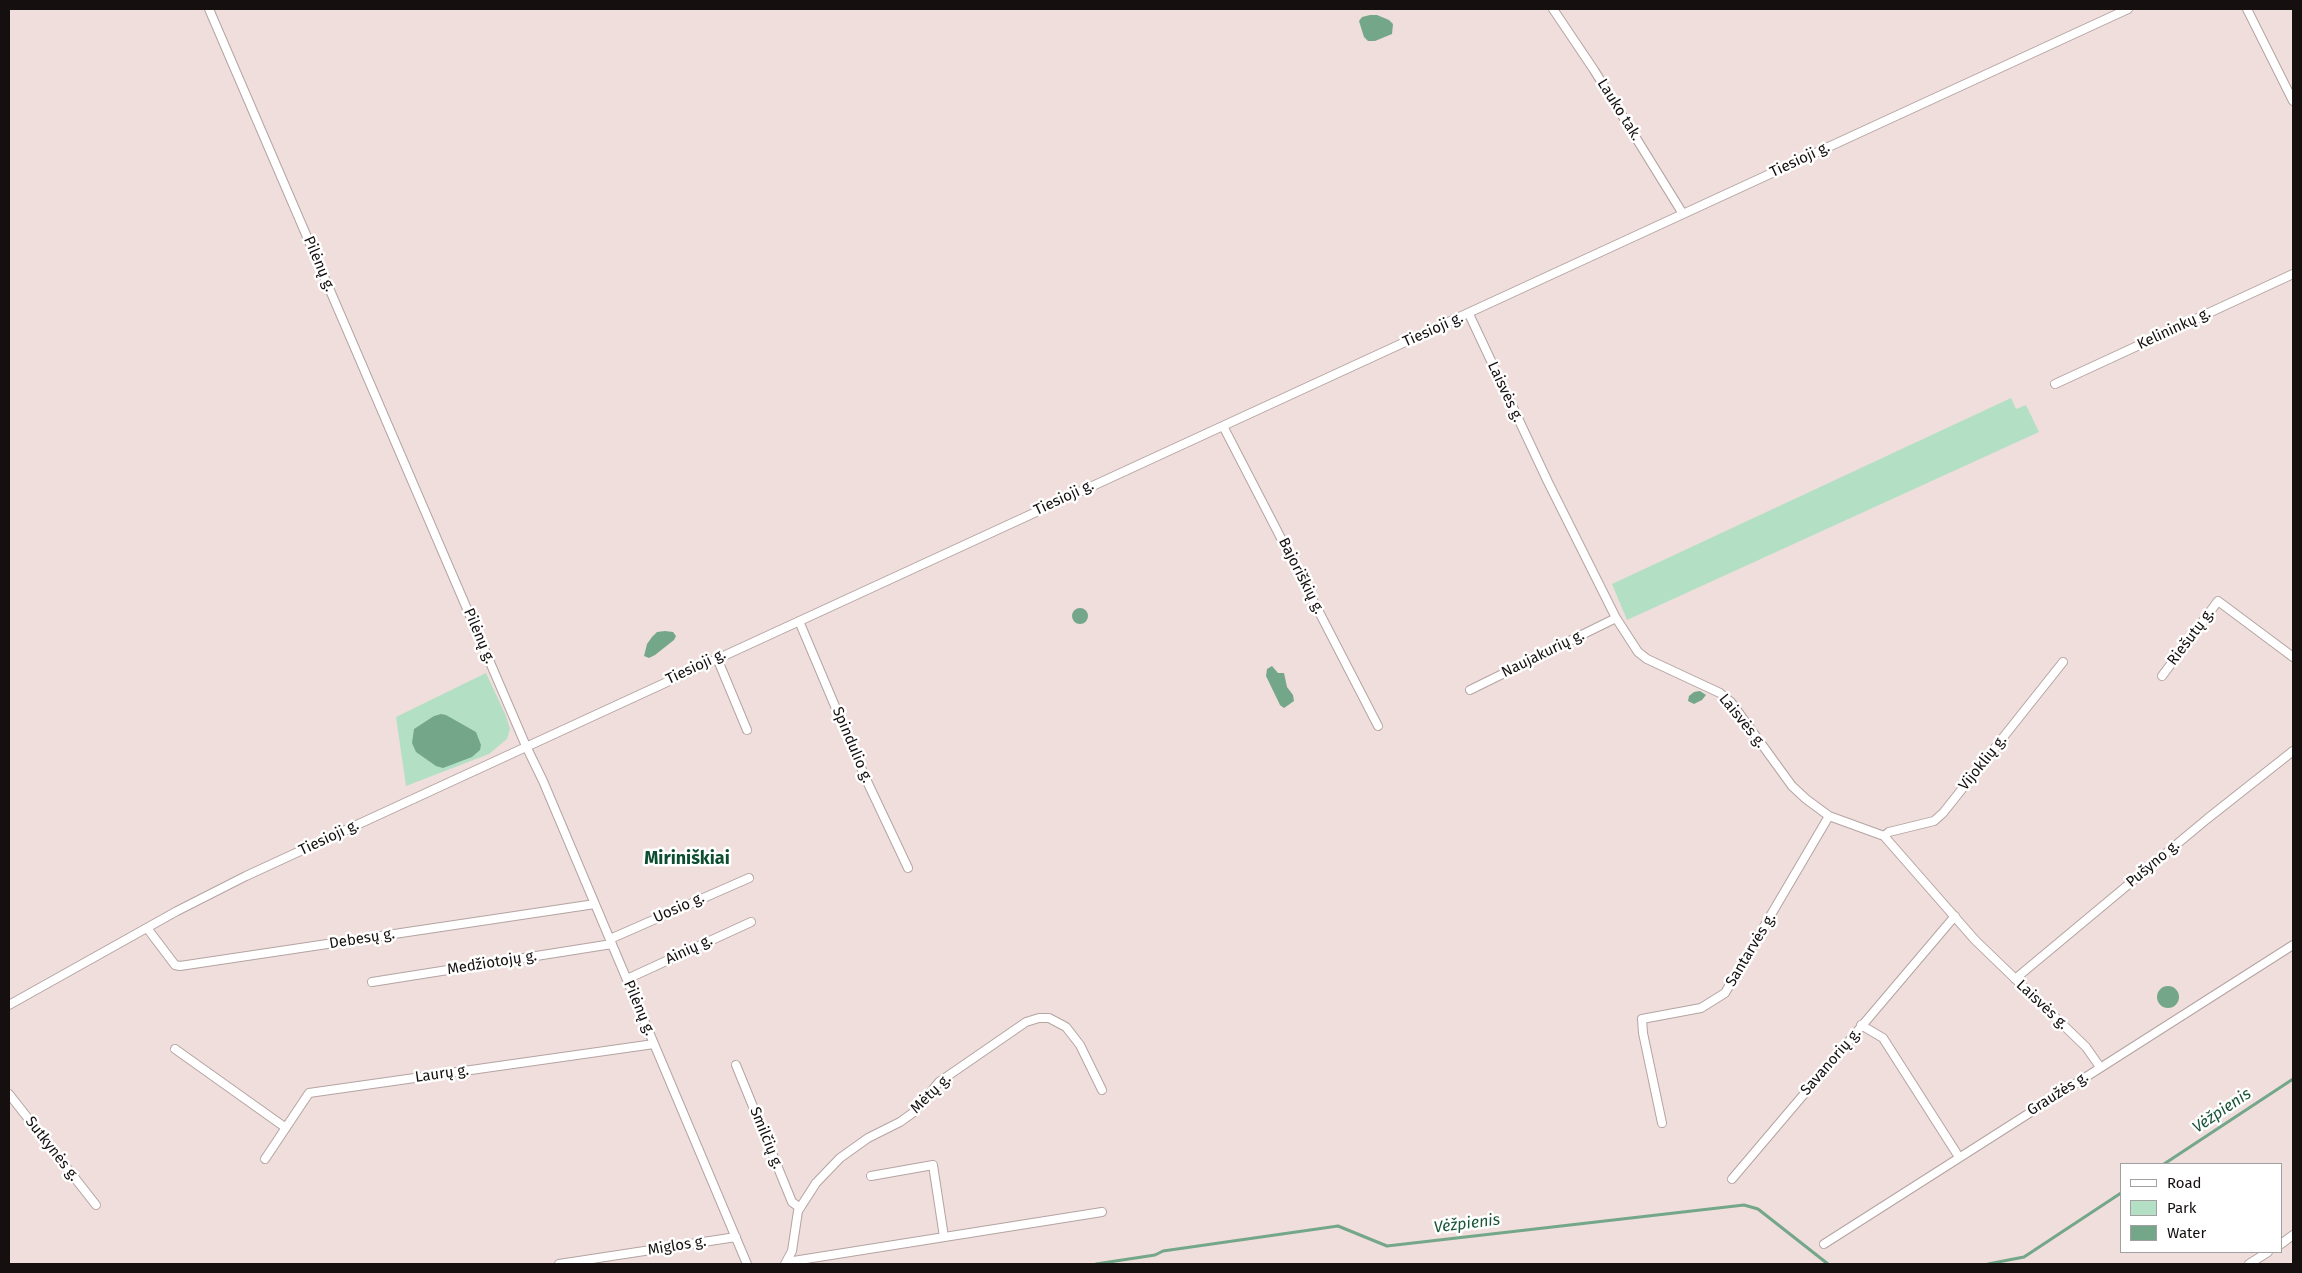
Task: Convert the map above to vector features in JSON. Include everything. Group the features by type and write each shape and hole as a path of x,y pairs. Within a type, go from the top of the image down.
{"street":[{"name":"Pilėnų g.","path":"209,9 595,904 747,1264"},
{"name":"Lauko tak.","path":"1553,9 1594,70 1683,214"},
{"name":"Tiesioji g.","path":"9,1005 147,928 246,876 2128,9"},
{"path":"2247,9 2293,101"},
{"name":"Kelininkų g.","path":"2055,384 2293,274"},
{"name":"Laisvės g.","path":"1469,314 1548,482 1616,618 1630,641 1647,659 1720,692 1731,702 1792,786 1806,799 1829,816 1884,836 1955,916 2015,979 2086,1047 2100,1067"},
{"name":"Bajoriškių g.","path":"1223,426 1378,726"},
{"name":"Riešutų g.","path":"2162,676 2218,601 2293,657"},
{"name":"Naujakurių g.","path":"1470,690 1616,618"},
{"name":"Spindulio g.","path":"799,621 865,778 908,868"},
{"path":"717,658 747,730"},
{"name":"Vijoklių g.","path":"1884,836 1889,832 1934,821 1943,813 2063,662"},
{"name":"Pušyno g.","path":"2015,979 2222,806 2293,750"},
{"name":"Santarvės g.","path":"1662,1123 1642,1019 1701,1008 1725,993 1829,816"},
{"name":"Uosio g.","path":"611,942 749,878"},
{"name":"Debesų g.","path":"147,928 175,965 180,966 595,904"},
{"path":"1861,1025 1955,916"},
{"name":"Ainių g.","path":"627,979 751,922"},
{"name":"Medžiotojų g.","path":"372,982 611,942"},
{"name":"Graužės g.","path":"1824,1244 2293,945"},
{"name":"Mėtų g.","path":"786,1263 792,1251 800,1208 816,1183 840,1158 868,1138 900,1122 914,1112 939,1082 1026,1022 1040,1018 1049,1018 1066,1027 1080,1045 1102,1090"},
{"name":"Savanorių g.","path":"1732,1179 1861,1025 1883,1038 1959,1157"},
{"name":"Laurų g.","path":"265,1160 309,1094 654,1044"},
{"path":"175,1049 286,1128"},
{"name":"Smilčių g.","path":"736,1065 792,1202 800,1208"},
{"name":"Sutkynės g.","path":"9,1094 96,1205"},
{"path":"871,1176 933,1165 944,1237"},
{"path":"786,1263 1102,1212"},
{"path":"2282,1243 2293,1235"},
{"name":"Miglos g.","path":"559,1264 736,1237"},
{"path":"2249,1264 2266,1253"}],"green space":[{"path":"2011,398 2016,409 2026,405 2039,432 1627,620 1612,584"},
{"path":"486,673 506,716 510,729 507,739 489,754 406,786 396,717"}],"water":[{"path":"1377,15 1389,20 1393,24 1392,34 1375,41 1368,41 1364,37 1359,21 1362,17"},
{"path":"1080,608 1086,610 1088,616 1086,622 1080,624 1074,622 1072,616 1074,610"},
{"path":"657,632 673,632 676,636 674,640 655,655 649,658 644,656 647,644 652,637"},
{"path":"1272,666 1278,673 1284,673 1287,687 1293,695 1294,701 1284,708 1280,705 1266,676 1267,669"},
{"path":"1700,691 1706,695 1702,700 1694,704 1688,701 1689,696 1694,692"},
{"path":"441,714 476,732 481,745 480,750 472,757 443,768 436,766 416,752 412,743 414,729 434,716"},
{"path":"2168,986 2176,989 2179,997 2176,1005 2168,1008 2160,1005 2157,997 2160,989"}],"waterway":[{"name":"Vėžpienis","path":"2166,1163 2293,1079"},
{"name":"Vėžpienis","path":"1988,1264 2024,1257 2120,1194"},
{"name":"Vėžpienis","path":"1096,1264 1155,1255 1163,1251 1338,1226 1387,1246 1744,1205 1758,1209 1828,1264"}],"district":[{"name":"Miriniškiai","path":"687,859"}]}
